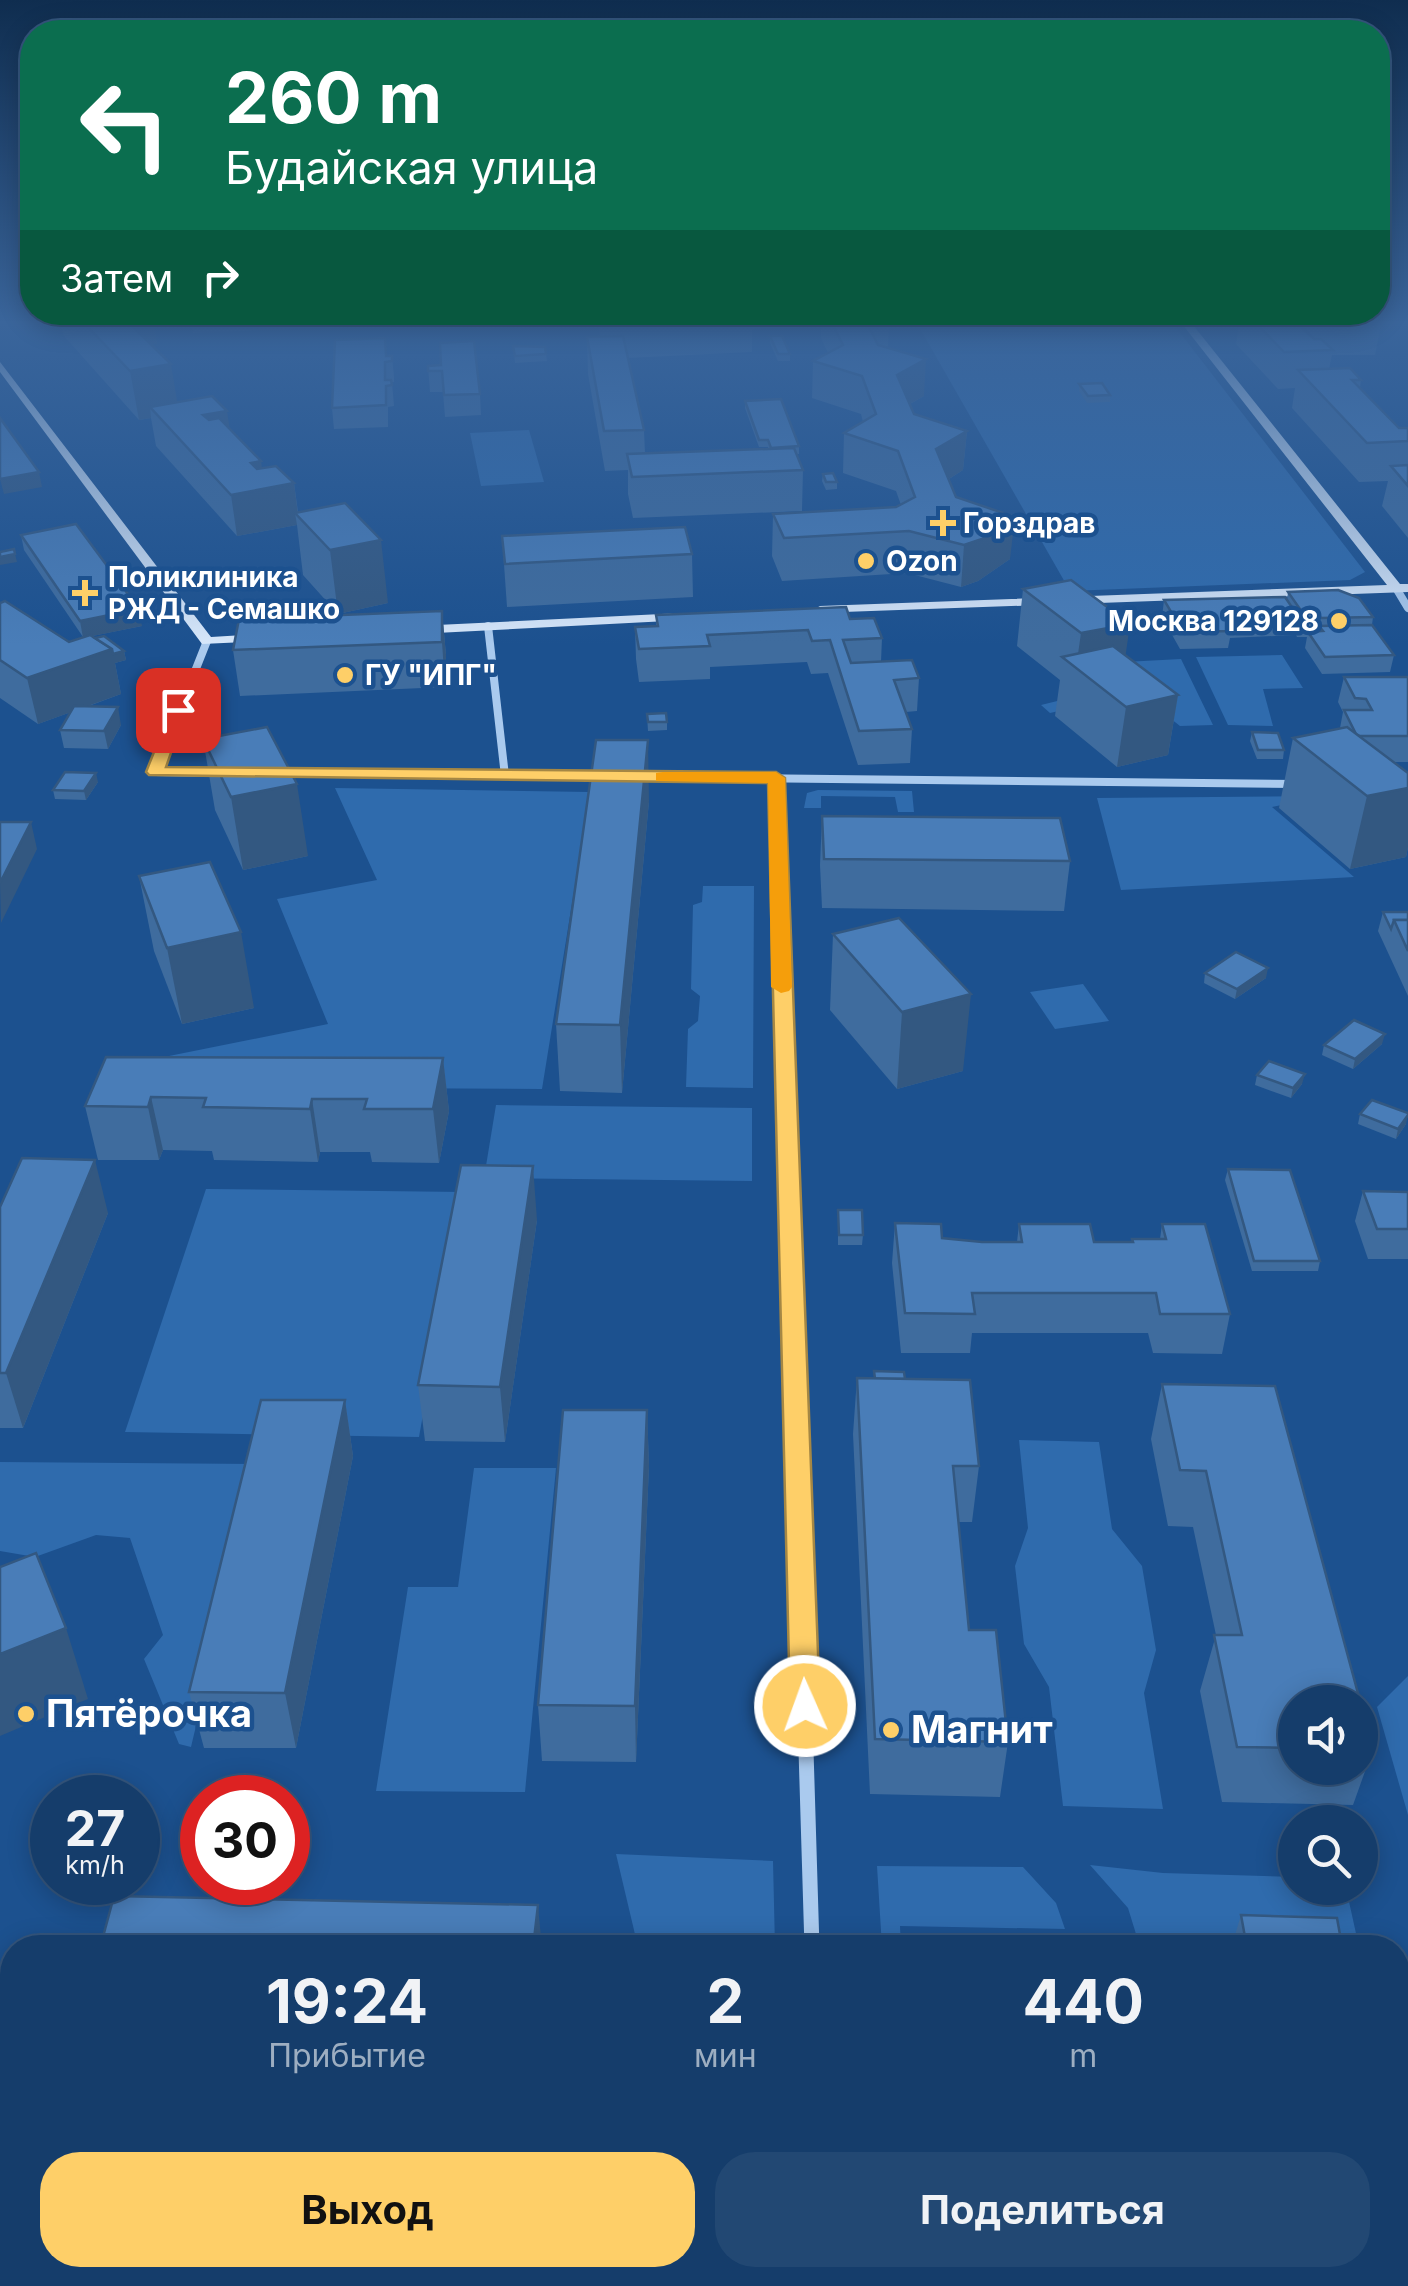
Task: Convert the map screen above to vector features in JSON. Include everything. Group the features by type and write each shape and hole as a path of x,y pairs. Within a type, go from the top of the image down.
{"street":[{"path":"50,432 206,640"},
{"path":"1275,432 1402,588 1408,608"},
{"path":"810,611 1402,588"},
{"path":"400,630 705,616"},
{"path":"488,626 505,776"},
{"path":"206,640 283,636"},
{"path":"206,640 155,772 243,773"},
{"path":"262,773 616,776"},
{"path":"634,777 1316,784"},
{"path":"776,778 812,1935"}],"shaded area":[{"path":"529,432 544,482 481,486 470,433"},
{"path":"979,432 1256,432 1365,572 1350,580 1070,591"},
{"path":"1282,655 1303,688 1263,689 1273,726 1228,725 1196,657"},
{"path":"1181,659 1213,725 1180,726 1146,699 1111,699 1050,713 1041,705 1130,683 1105,663"},
{"path":"335,788 590,792 542,1089 137,1087 149,1060 328,1024 277,899 377,880"},
{"path":"912,791 914,812 898,812 895,797 821,796 821,808 804,808 807,793"},
{"path":"1325,796 1272,807 1354,877 1121,890 1097,798"},
{"path":"703,886 754,886 753,1088 686,1087 688,1029 698,1021 700,996 691,989 693,905 702,902"},
{"path":"1083,984 1109,1021 1055,1029 1030,992"},
{"path":"496,1105 752,1108 752,1181 484,1178"},
{"path":"206,1189 463,1192 419,1437 125,1432"},
{"path":"1019,1440 1099,1442 1112,1529 1142,1566 1156,1650 1144,1693 1163,1809 1063,1806 1049,1687 1024,1644 1015,1566 1028,1528"},
{"path":"0,1462 258,1464 191,1747 179,1744 144,1659 163,1635 130,1538 96,1535 35,1557 0,1551"},
{"path":"474,1468 556,1468 525,1792 376,1791 408,1587 458,1587"},
{"path":"1408,1676 1408,1815 1378,1710"},
{"path":"616,1854 773,1861 775,1935 635,1935"},
{"path":"1090,1865 1163,1873 1278,1876 1278,1905 1350,1905 1356,1935 1136,1935 1128,1908"},
{"path":"877,1866 1023,1867 1056,1903 1065,1929 900,1926 900,1935 881,1935"}],"building":[{"path":"0,432 10,432 39,472 0,479"},
{"path":"173,432 232,432 261,461 251,463 257,469 276,466 294,483 231,495"},
{"path":"756,432 794,432 799,446 771,448 768,440 759,440"},
{"path":"966,432 936,449 956,497 1015,517 982,539 964,545 909,531 784,538 773,514 896,507 915,497 898,451 844,433"},
{"path":"1356,432 1408,432 1408,441 1367,443"},
{"path":"794,448 803,470 632,477 627,454"},
{"path":"1408,465 1408,486 1391,466"},
{"path":"833,473 837,482 826,482 823,474"},
{"path":"345,503 381,540 330,550 295,513"},
{"name":"Поликлиника РЖД - Семашко","path":"76,524 139,609 80,621 21,535"},
{"path":"685,527 692,554 505,564 502,536"},
{"path":"14,549 15,554 0,557 0,552"},
{"path":"1071,580 1130,624 1081,633 1023,589"},
{"path":"1338,590 1359,598 1373,617 1321,618 1317,612 1302,612 1288,592"},
{"path":"1285,597 1300,619 1226,621 1231,631 1183,632 1164,600"},
{"path":"5,601 69,642 90,635 112,649 27,678 0,660 0,603"},
{"path":"846,607 850,619 874,618 882,638 843,640 851,663 912,660 919,678 894,680 912,729 859,731 830,640 812,641 808,630 707,635 710,646 639,649 635,627 658,626 656,615"},
{"path":"442,611 442,642 233,650 239,619"},
{"path":"1372,625 1394,655 1325,657 1308,632 1323,631 1319,626"},
{"path":"104,636 124,651 113,654 112,649 95,638"},
{"path":"1113,646 1178,695 1126,707 1062,657"},
{"path":"1344,677 1408,677 1408,736 1356,734 1344,710 1372,710 1366,699 1355,698"},
{"path":"74,706 118,707 104,731 60,730"},
{"path":"666,713 667,722 648,722 647,714"},
{"path":"267,727 297,784 231,797 203,739"},
{"path":"1347,727 1408,773 1408,788 1367,796 1293,738"},
{"path":"1252,732 1278,733 1284,750 1258,750"},
{"path":"596,740 648,740 620,1025 556,1024"},
{"path":"65,772 96,773 84,791 53,790"},
{"path":"822,816 1060,818 1070,861 824,859"},
{"path":"0,822 31,822 0,883"},
{"path":"210,862 241,932 167,948 139,876"},
{"path":"1383,912 1408,912 1408,920 1394,920 1391,929"},
{"path":"899,918 971,994 902,1012 833,934"},
{"path":"1394,920 1408,920 1408,951"},
{"path":"1236,952 1268,968 1237,989 1205,973"},
{"path":"1354,1020 1385,1034 1355,1059 1324,1045"},
{"path":"106,1057 443,1058 433,1109 364,1109 367,1099 312,1099 310,1109 203,1107 206,1098 151,1097 148,1107 85,1106"},
{"path":"1269,1061 1305,1074 1293,1088 1257,1075"},
{"path":"1372,1100 1408,1115 1398,1129 1360,1114"},
{"path":"22,1158 95,1160 6,1373 0,1373 0,1207"},
{"path":"461,1165 533,1166 500,1387 418,1385"},
{"path":"1228,1169 1290,1170 1320,1261 1254,1261"},
{"path":"1363,1191 1408,1192 1408,1229 1377,1229"},
{"path":"838,1210 862,1210 863,1235 839,1235"},
{"path":"895,1223 941,1224 942,1238 982,1242 1022,1242 1019,1224 1090,1224 1094,1242 1133,1242 1132,1239 1166,1239 1162,1224 1205,1224 1230,1314 1160,1314 1156,1293 972,1293 975,1314 905,1313"},
{"path":"874,1371 904,1372 905,1379 875,1379"},
{"path":"857,1378 970,1380 979,1466 953,1466 969,1630 996,1630 1008,1742 875,1739"},
{"path":"1162,1384 1275,1386 1356,1685 1278,1685 1278,1748 1237,1747 1214,1635 1242,1635 1206,1471 1180,1470"},
{"path":"261,1400 345,1400 285,1693 189,1692"},
{"path":"563,1410 647,1410 635,1706 538,1705"},
{"path":"36,1553 66,1628 0,1654 0,1567"},
{"path":"160,1897 180,1897 180,1905 310,1905 310,1900 538,1905 535,1935 104,1935 112,1905 160,1905"},
{"path":"1241,1915 1337,1918 1340,1935 1245,1935"}],"slow traffic":[{"path":"663,777 776,778 781,987"}],"place":[{"name":"Горздрав","path":"943,523"},
{"name":"Ozon","path":"866,561"},
{"name":"Поликлиника РЖД - Семашко","path":"85,593"},
{"name":"Москва 129128","path":"1339,621"},
{"name":"ГУ \"ИПГ\"","path":"345,675"},
{"name":"Пятёрочка","path":"26,1714"},
{"name":"Магнит","path":"891,1730"}],"route":[{"path":"178,710 155,772 776,778 805,1706"}]}
